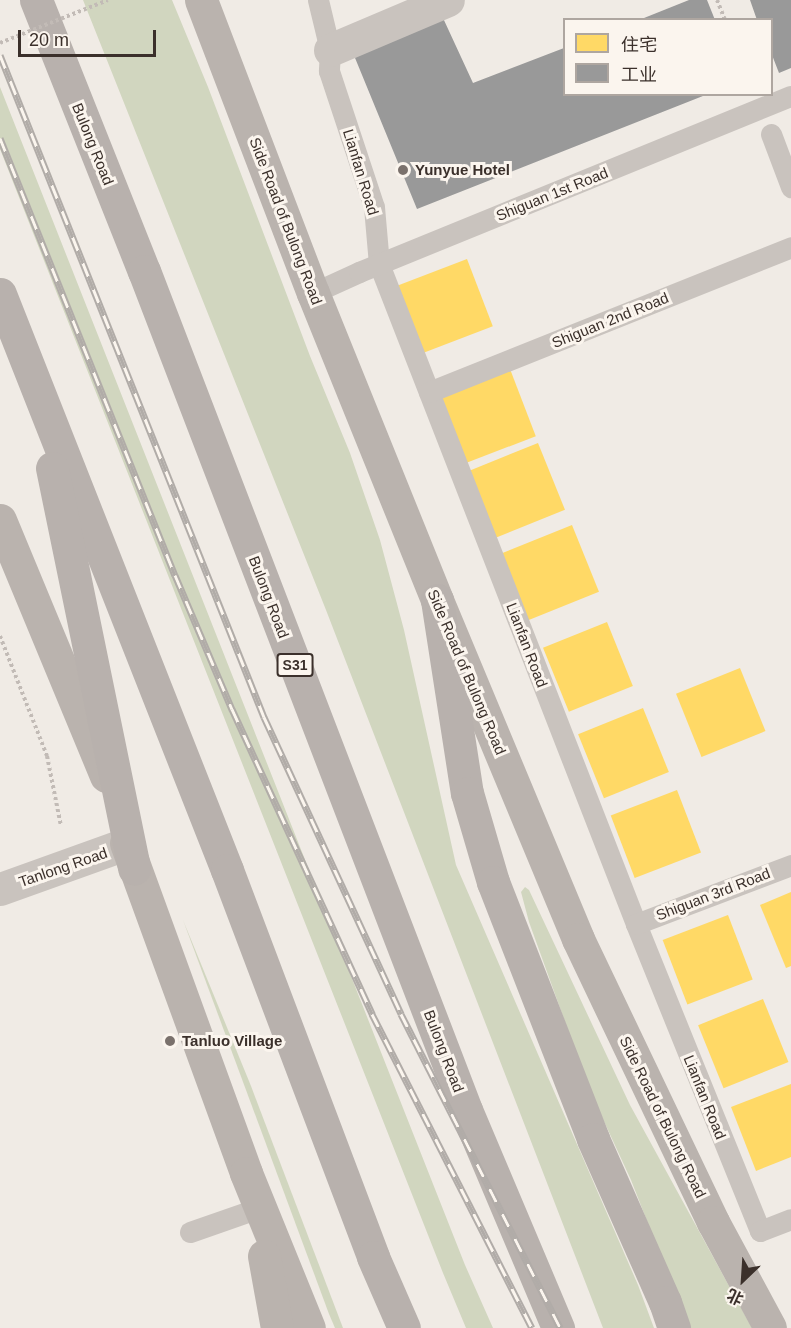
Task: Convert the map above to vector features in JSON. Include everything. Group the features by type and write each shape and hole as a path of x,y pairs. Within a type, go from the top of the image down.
{"main road":[{"name":"Bulong Road","path":"36,0 148,282 466,1110 558,1328"},
{"name":"Side Road of Bulong Road","path":"201,0 313,293 436,600 578,939 713,1222 770,1328"},
{"path":"0,294 227,870 373,1257 404,1328"},
{"path":"35,381 130,857"},
{"path":"0,520 102,765 130,857 246,1173 309,1328"},
{"path":"436,600 467,793 493,882 593,1138 665,1302 674,1328"},
{"path":"246,1173 277,1328"}],"street":[{"path":"330,50 448,0"},
{"name":"Tanlong Road","path":"0,889 130,857"}],"lane":[{"name":"Lianfan Road","path":"318,0 330,50 329,71 374,207 379,264 429,393 636,924 759,1231 791,1219"},
{"name":"Shiguan 1st Road","path":"313,293 791,96"},
{"path":"771,134 791,187"},
{"name":"Shiguan 2nd Road","path":"429,393 791,247"},
{"name":"Shiguan 3rd Road","path":"636,924 791,865"},
{"path":"190,1232 253,1210"}],"path":[{"path":"0,43 108,0"},
{"path":"717,0 724,18"},
{"path":"0,636 47,756 62,832"}],"green space":[{"path":"83,0 172,0 350,453 380,540 404,630 456,865 638,1285 654,1328 603,1328 326,610"},
{"path":"0,87 465,1265 493,1328 466,1328 443,1273 0,149"},
{"path":"525,887 529,890 630,1105 752,1328 689,1328 631,1180 590,1091 529,922 521,892"},
{"path":"183,920 251,1086 343,1328 335,1328 329,1314"}],"building: 住宅":[{"path":"467,259 493,326 419,355 393,287"},
{"path":"510,369 536,436 462,465 436,397"},
{"path":"538,443 565,510 493,539 466,472"},
{"path":"572,525 599,592 526,621 499,555"},
{"path":"607,622 633,686 569,712 543,648"},
{"path":"740,668 765,731 701,757 676,694"},
{"path":"643,708 669,772 604,798 578,734"},
{"path":"677,790 701,853 635,878 611,815"},
{"path":"791,892 791,966 786,968 760,905"},
{"path":"728,915 753,979 687,1005 663,940"},
{"path":"763,999 788,1062 724,1088 698,1025"},
{"path":"791,1084 791,1157 756,1171 731,1107"}],"building: 工业":[{"path":"689,0 707,0 714,18 644,18"},
{"path":"750,0 791,0 791,68 779,73 773,58 773,18 756,18"},
{"path":"443,18 473,83 563,48 563,96 703,96 417,209 353,53"}],"railway":[{"path":"0,55 264,717 401,1014 560,1328"},
{"path":"0,138 175,575 232,709 372,1014 532,1328"}],"place":[{"name":"Yunyue Hotel","path":"403,170"},
{"name":"Tanluo Village","path":"170,1041"}]}
